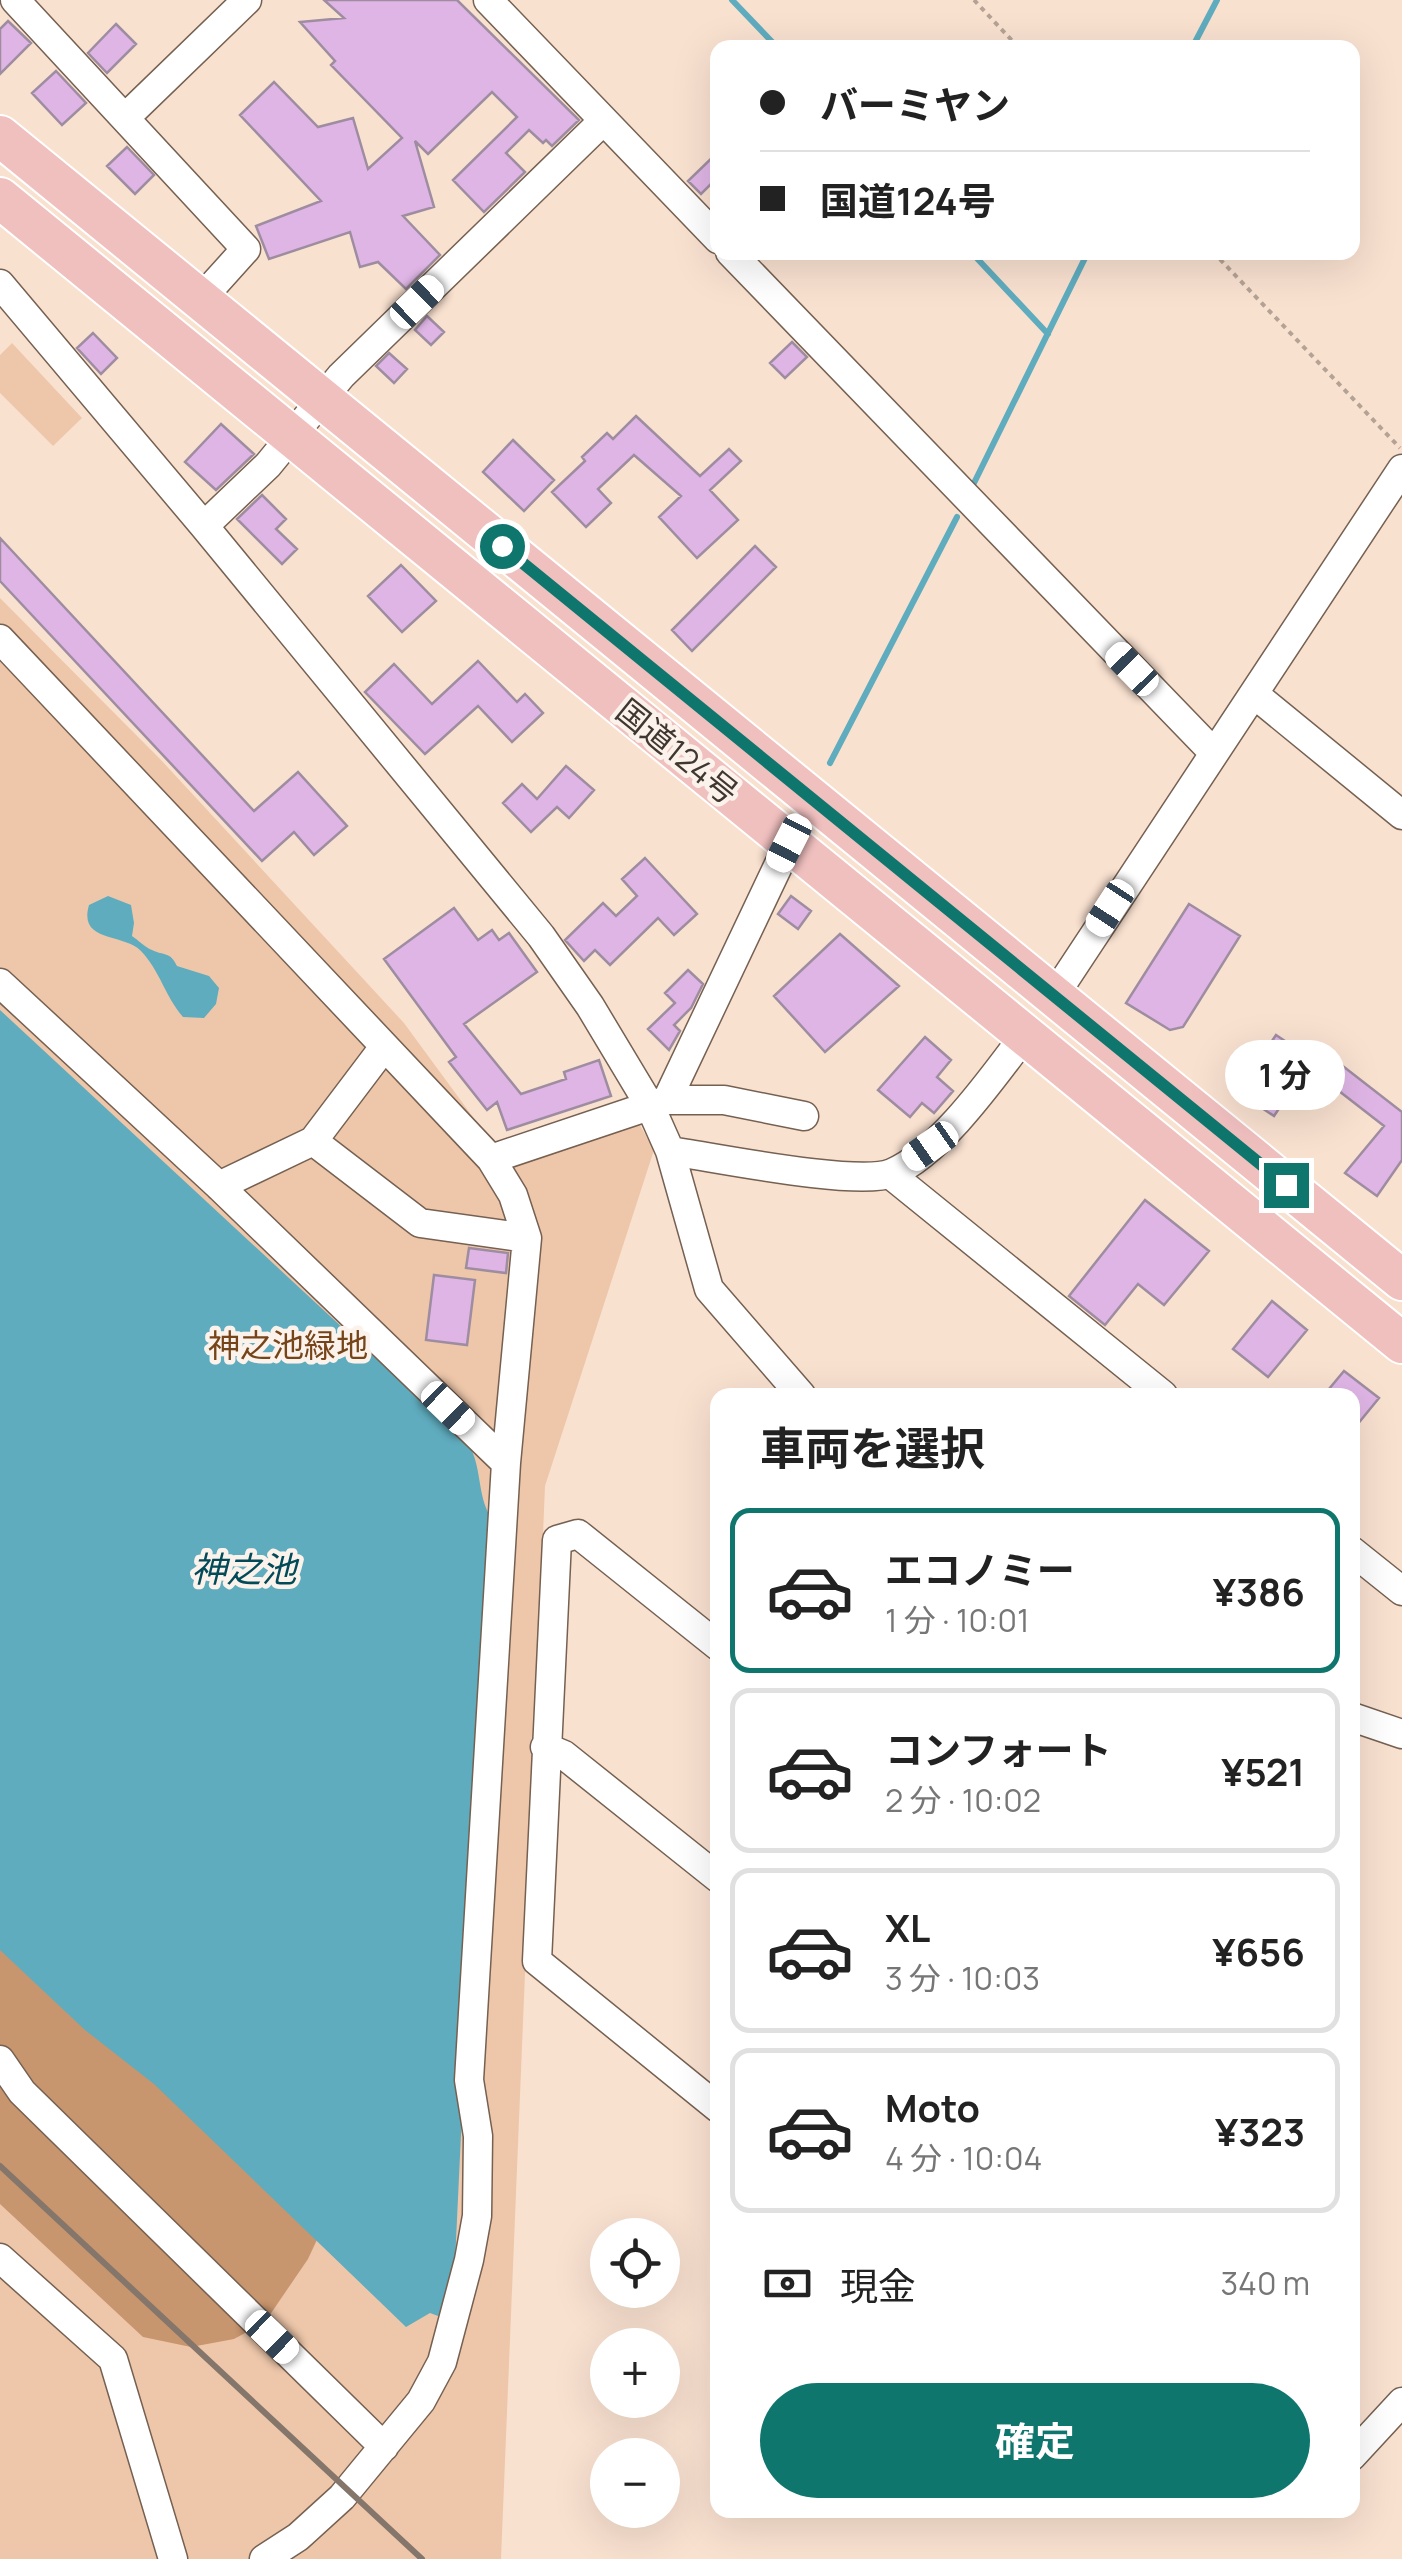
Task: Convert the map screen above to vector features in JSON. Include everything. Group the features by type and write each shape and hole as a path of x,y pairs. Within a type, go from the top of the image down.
{"highway":[{"name":"国道124号","path":"0,136 1402,1280"},
{"name":"国道124号","path":"0,198 1402,1343"}],"street":[{"path":"16,0 246,249 200,300"},
{"path":"126,117 247,0"},
{"path":"488,0 710,231"},
{"path":"204,526 268,465 320,399 604,121"},
{"path":"738,260 1213,752"},
{"path":"0,284 541,936 658,1103 709,1289 796,1388"},
{"path":"1054,996 1402,469"},
{"path":"0,639 492,1159 513,1195 527,1238 506,1463 469,2080 478,2136 477,2216 469,2260 442,2362 421,2401 342,2498 298,2537 264,2559"},
{"path":"1254,694 1402,815"},
{"path":"658,1103 789,843"},
{"path":"0,983 220,1186 506,1463"},
{"path":"670,1151 838,1176 890,1174 930,1146 972,1105 1026,1035"},
{"path":"220,1186 312,1142 384,1047"},
{"path":"492,1159 658,1103 724,1100 804,1116"},
{"path":"312,1142 420,1223 527,1238"},
{"path":"890,1174 1154,1388"},
{"path":"710,1640 578,1534 557,1540 537,1961 710,2102"},
{"path":"1360,1557 1402,1591"},
{"path":"1360,1720 1402,1734"},
{"path":"545,1747 564,1754 710,1872"},
{"path":"0,2060 22,2092 384,2446"},
{"path":"0,2258 113,2360 173,2559"},
{"path":"1360,2447 1402,2402"}],"path":[{"path":"974,0 1012,40"},
{"path":"1222,260 1402,449"}],"green space":[{"path":"12,343 82,418 53,446 0,393 0,355"},
{"name":"神之池緑地","path":"0,598 161,760 404,1023 492,1143 625,1099 654,1150 545,1486 501,2559 0,2559"}],"shaded area":[{"path":"0,1929 321,2231 308,2259 265,2322 234,2339 191,2347 143,2337 0,2204"}],"water":[{"path":"108,896 131,905 132,936 169,956 177,966 209,976 219,988 216,1004 204,1018 183,1017 141,951 90,926 89,905"},
{"name":"神之池","path":"0,1010 469,1445 476,1463 490,1516 453,2305 438,2316 430,2313 406,2327 154,2084 85,2030 0,1950"}],"building":[{"path":"324,0 457,0 579,120 552,146 529,130 506,153 525,172 484,212 453,180 517,117 492,92 428,154 415,141 434,207 403,216 440,255 406,289 378,262 360,267 350,232 269,259 256,226 321,201 240,115 274,82 318,127 353,118 368,169 402,138 331,65 335,61 300,22 344,18"},
{"path":"8,21 31,43 0,74 0,29"},
{"path":"116,24 136,44 107,73 88,53"},
{"path":"56,71 86,103 62,125 32,93"},
{"path":"127,147 154,175 135,194 107,166"},
{"path":"710,160 710,185 701,194 688,181"},
{"path":"427,316 444,332 431,345 415,330"},
{"path":"93,333 117,358 101,374 77,348"},
{"path":"792,342 807,357 785,378 770,363"},
{"path":"389,353 407,369 394,383 376,366"},
{"path":"636,416 700,476 729,449 741,461 710,490 738,520 697,558 659,517 681,496 634,455 598,489 611,503 586,527 552,492 585,461 582,457 607,433 613,439"},
{"path":"221,424 254,454 216,490 185,462"},
{"path":"513,440 554,480 524,511 483,472"},
{"path":"262,495 286,519 276,529 297,549 282,564 237,519"},
{"path":"0,538 254,811 298,772 347,826 314,855 294,832 262,861 0,581"},
{"path":"755,546 776,567 692,651 672,630"},
{"path":"401,565 436,601 402,632 368,596"},
{"path":"478,661 517,702 525,694 543,713 512,742 478,706 425,754 365,692 394,664 432,704"},
{"path":"566,766 594,790 569,818 557,807 531,832 503,803 522,784 537,799"},
{"path":"645,858 697,914 674,935 658,918 610,965 595,950 584,961 565,940 603,903 616,916 637,896 622,879"},
{"path":"791,896 811,911 798,929 778,914"},
{"path":"1189,904 1240,936 1183,1027 1170,1030 1126,1003"},
{"path":"454,908 478,940 492,930 499,940 509,933 537,972 464,1024 521,1094 566,1079 564,1072 599,1060 611,1096 507,1130 497,1102 487,1110 449,1062 456,1057 384,959"},
{"path":"840,934 899,986 825,1052 774,996"},
{"path":"688,970 703,984 691,1008 674,1025 680,1031 669,1050 648,1029 675,1003 665,993"},
{"path":"1276,1035 1312,1059 1274,1116 1238,1092"},
{"path":"925,1037 951,1060 937,1077 953,1091 934,1113 922,1103 910,1117 878,1090"},
{"path":"1335,1060 1402,1112 1402,1160 1377,1196 1345,1173 1384,1126 1321,1077"},
{"path":"1145,1200 1209,1251 1164,1305 1138,1284 1105,1325 1069,1296"},
{"path":"469,1248 508,1253 506,1273 466,1268"},
{"path":"434,1275 475,1280 467,1345 426,1340"},
{"path":"1272,1301 1307,1330 1268,1377 1233,1349"},
{"path":"1344,1371 1379,1398 1360,1421 1360,1388 1330,1388"}],"waterway":[{"path":"732,0 770,40"},
{"path":"1196,40 1217,0"},
{"path":"979,260 1048,334"},
{"path":"974,483 1084,260"},
{"path":"830,763 957,517"}],"railway":[{"path":"0,2166 422,2559"}],"route":[{"path":"502,546 1286,1185"}]}
